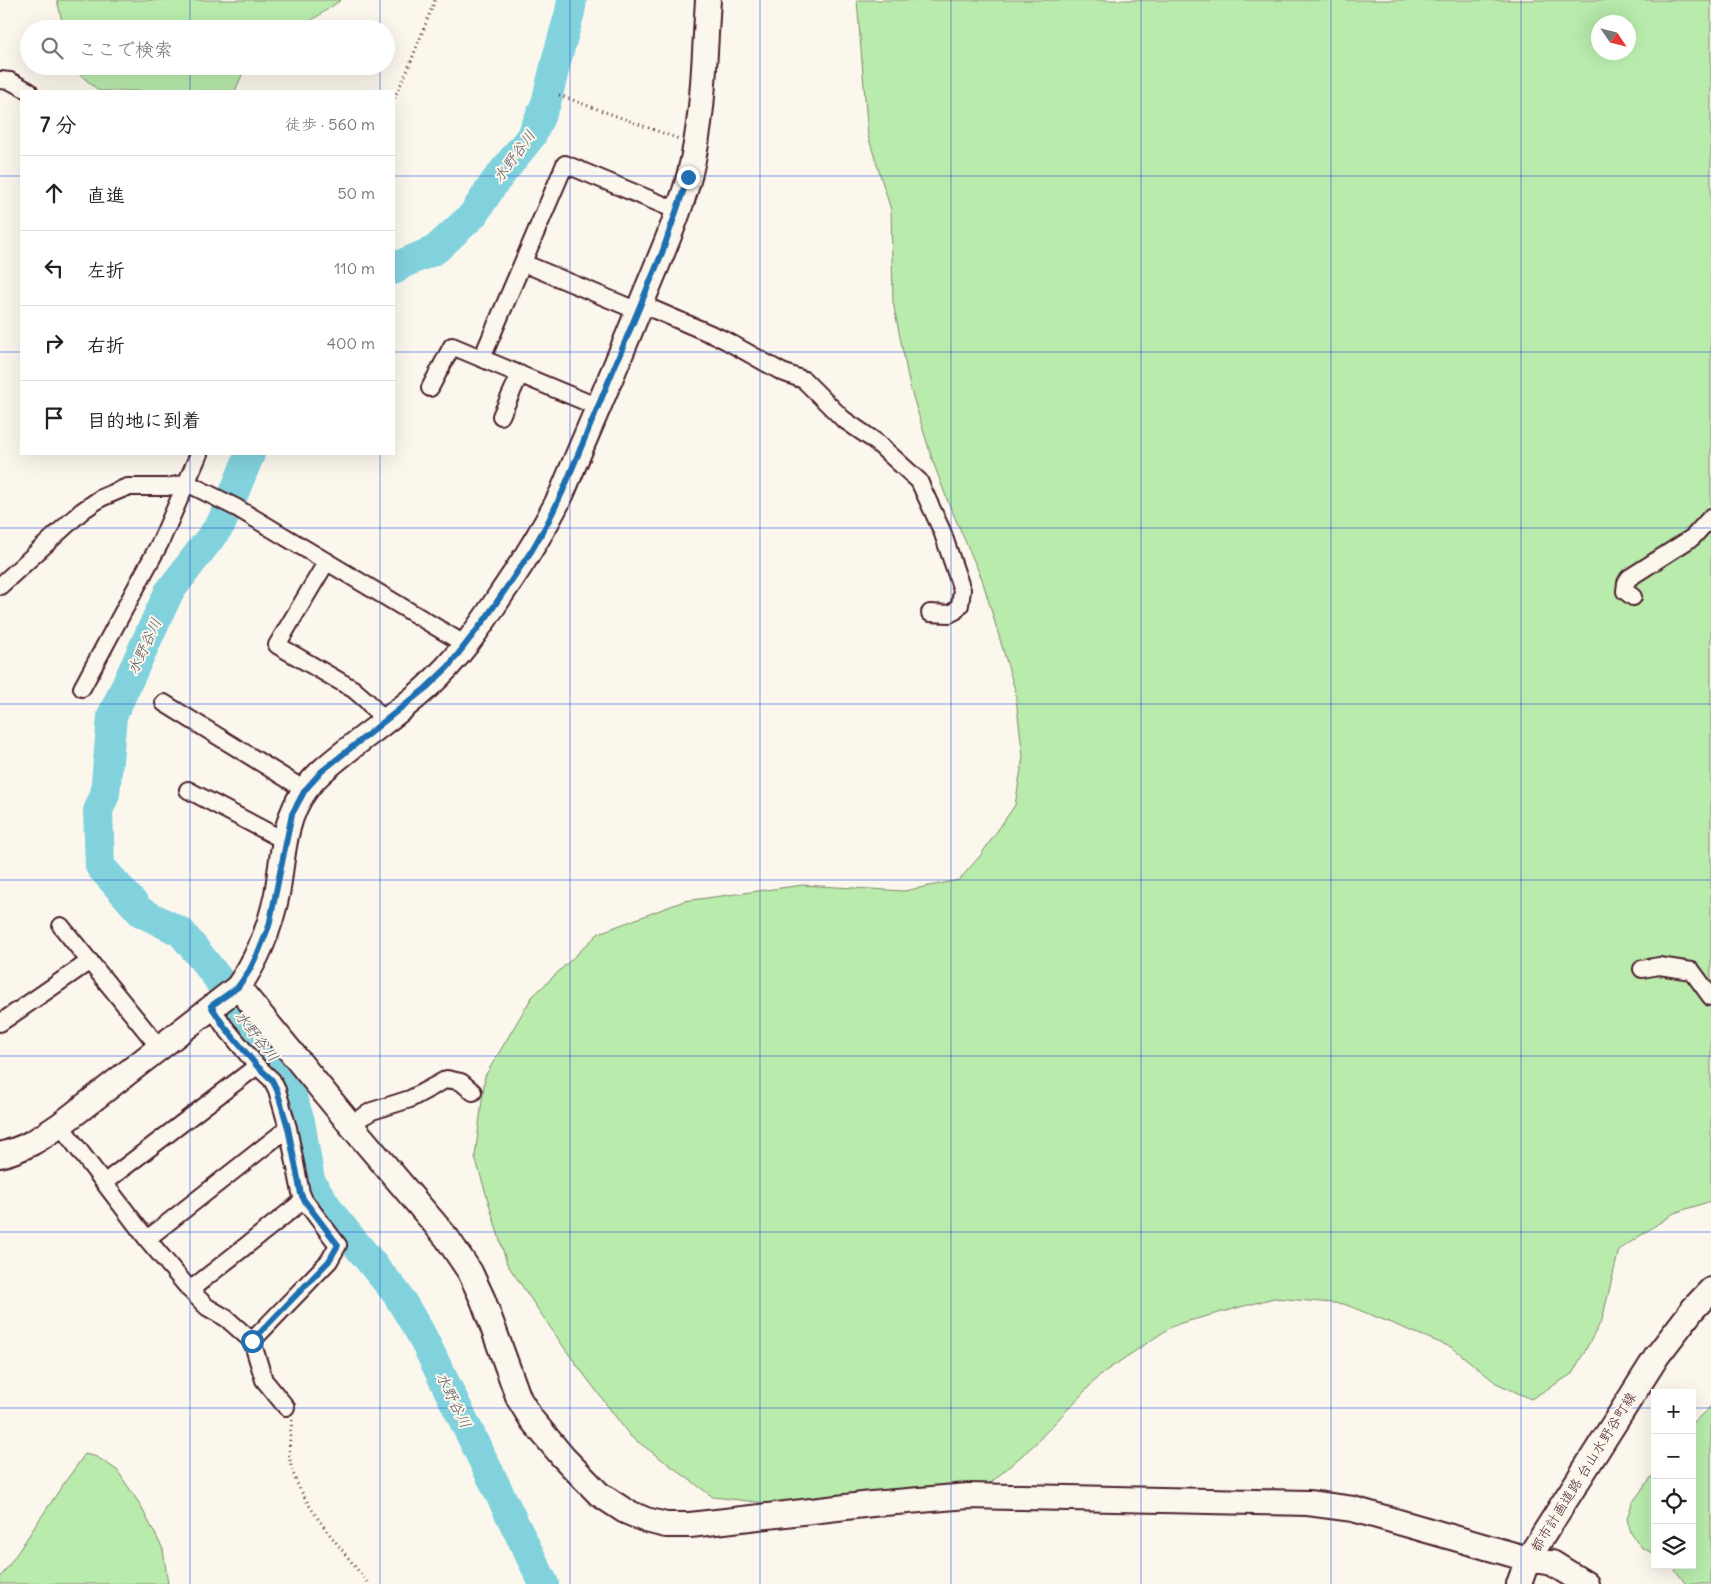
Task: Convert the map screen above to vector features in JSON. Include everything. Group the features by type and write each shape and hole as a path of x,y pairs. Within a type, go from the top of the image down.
{"street":[{"path":"0,1155 34,1143 60,1125 225,996 249,971 269,926 292,814 305,790 322,771 426,688 448,667 466,645 532,550 547,524 598,407 678,211 696,146 702,104 708,0"},
{"path":"0,80 10,81 27,90"},
{"path":"482,358 565,164 678,211"},
{"path":"523,263 724,340 782,372 804,380 843,419 875,441 919,481 942,531 962,590 960,605 955,611 949,614 930,613"},
{"path":"430,388 452,346 598,407"},
{"path":"501,416 520,374"},
{"path":"82,688 160,543 199,455"},
{"path":"0,586 82,511 101,498 127,487 167,487 187,483 231,505 466,645"},
{"path":"1632,597 1625,591 1626,583 1630,578 1693,538 1711,517"},
{"path":"326,561 278,645 353,689 367,701 384,721"},
{"path":"164,703 305,790"},
{"path":"188,790 285,841"},
{"path":"61,926 159,1047"},
{"path":"0,1023 90,961"},
{"path":"1642,969 1658,966 1692,971 1711,997"},
{"path":"225,996 224,1026 257,1066 272,1080 277,1090 288,1128 301,1194 338,1245 329,1261 252,1341"},
{"path":"225,996 350,1124 447,1238 470,1272 483,1300 519,1399 532,1420 563,1457 600,1494 625,1511 646,1520 666,1525 690,1525 872,1504 968,1496 1308,1503 1353,1509 1528,1559 1552,1563 1586,1584"},
{"path":"105,1182 257,1066"},
{"path":"350,1124 372,1111 410,1099 447,1079 461,1082 473,1092"},
{"path":"60,1125 147,1239 190,1290 207,1307 226,1318 252,1341 264,1380 286,1407"},
{"path":"147,1239 288,1128"},
{"path":"190,1290 304,1200"},
{"name":"都市計画道路 台山水野谷町線","path":"1519,1584 1528,1559 1657,1356 1693,1309 1711,1290"}],"path":[{"path":"395,96 408,69 435,0"},
{"path":"559,95 696,146"},
{"path":"286,1407 293,1418 289,1448 293,1472 307,1502 368,1584"}],"green space":[{"path":"57,0 341,0 312,20 62,20"},
{"path":"857,0 1711,0 1711,1201 1674,1213 1619,1250 1602,1320 1572,1374 1531,1399 1496,1383 1453,1348 1344,1304 1274,1298 1174,1325 1101,1374 1035,1444 979,1493 809,1508 713,1497 630,1436 565,1349 507,1264 475,1157 485,1076 532,997 599,933 684,901 803,885 904,891 959,880 980,856 1015,805 1023,757 1015,690 982,579 948,502 932,459 910,387 893,302 891,210 868,136"},
{"path":"81,75 242,75 235,90 98,90"},
{"path":"1711,1406 1711,1584 1686,1584 1674,1569 1696,1569 1696,1420"},
{"path":"85,1454 97,1457 117,1470 139,1503 163,1549 168,1584 0,1584 0,1578"},
{"path":"1651,1477 1651,1552 1642,1548 1631,1533 1627,1519 1632,1503"}],"waterway":[{"name":"水野谷川","path":"395,269 402,264 435,250 473,215 494,183 532,135 546,103 572,0"},
{"name":"水野谷川","path":"250,455 221,524 169,592 112,716 105,794 98,811 100,866 141,912 181,932 217,977 240,1017 283,1071 300,1121 310,1181 333,1216 397,1294 421,1334 544,1584"}],"route":[{"path":"252,1341 329,1261 338,1245 301,1194 288,1128 277,1090 272,1080 257,1066 224,1026 211,1006 238,987 259,951 269,926 277,894 285,841 292,814 305,790 322,771 426,688 448,667 486,618 532,550 547,524 562,493 662,253 678,211 688,177"}]}
